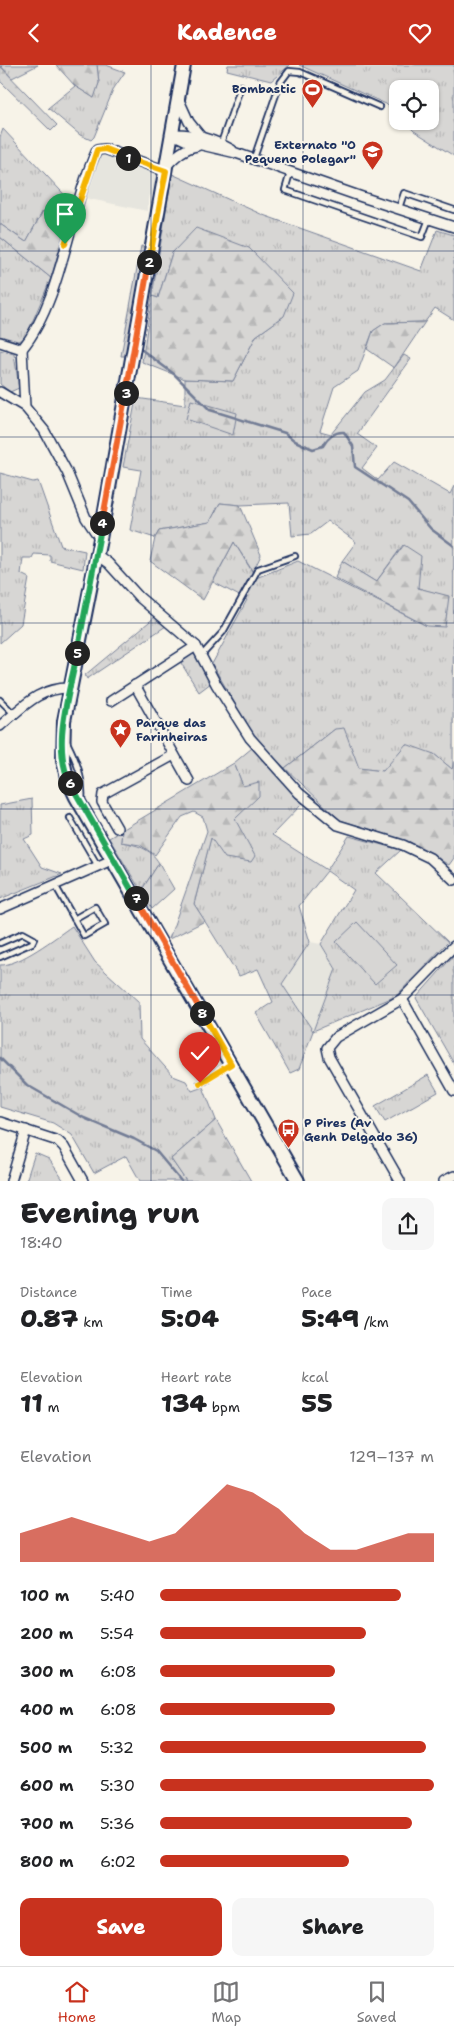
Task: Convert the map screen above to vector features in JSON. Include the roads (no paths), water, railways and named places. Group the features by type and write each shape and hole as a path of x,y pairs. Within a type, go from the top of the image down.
{"main road":[{"path":"184,65 100,539 63,734 63,760 67,778 81,805 114,859 298,1181"}],"street":[{"path":"178,99 189,122 202,142"},
{"path":"172,134 189,142 221,143 236,153"},
{"path":"25,407 22,349 32,337 54,283 72,220 97,150 105,149 166,168 176,156 189,147 202,142 454,227"},
{"path":"0,342 22,349"},
{"path":"0,392 25,407 44,430 67,472 86,518 100,539"},
{"path":"96,555 108,563 139,597 196,646 216,684 250,738 299,793 338,825 410,849 430,858 454,879"},
{"path":"111,701 196,646"},
{"path":"135,685 189,781"},
{"path":"0,726 45,691 56,688 71,689"},
{"path":"117,828 102,802 103,794 174,755"},
{"path":"0,909 114,859"},
{"path":"400,1181 329,1057 327,1048 336,1037 402,999 454,946"},
{"path":"402,999 454,1091"},
{"path":"0,1122 60,1142 82,1181"},
{"path":"11,1181 26,1130"},
{"path":"444,1181 454,1175"}],"lane":[{"path":"254,159 280,83 289,71 300,72 380,107"},
{"path":"221,143 241,86"},
{"path":"291,171 285,190 422,237 430,218"},
{"path":"399,207 404,193 454,211"},
{"path":"202,655 223,632 258,569 295,556"},
{"path":"0,700 14,714"},
{"path":"70,818 98,866"},
{"path":"55,885 74,919 84,936 105,924 95,907 74,919"},
{"path":"0,943 23,933 34,939 32,943 0,957"},
{"path":"200,1083 231,1064"}],"waterway":[{"path":"142,350 174,374 210,410 285,433 295,441 313,449 323,446 334,434 344,432 353,446 355,467 408,502 431,529 454,546"},
{"path":"0,1058 27,1085 84,1118 134,1139 156,1151 181,1181"}],"place":[{"name":"Bombastic","path":"312,108"},
{"name":"Externato \"O Pequeno Polegar\"","path":"372,171"},
{"name":"Parque das Farinheiras","path":"120,749"},
{"name":"P Pires (Av Genh Delgado 36)","path":"288,1149"}]}
